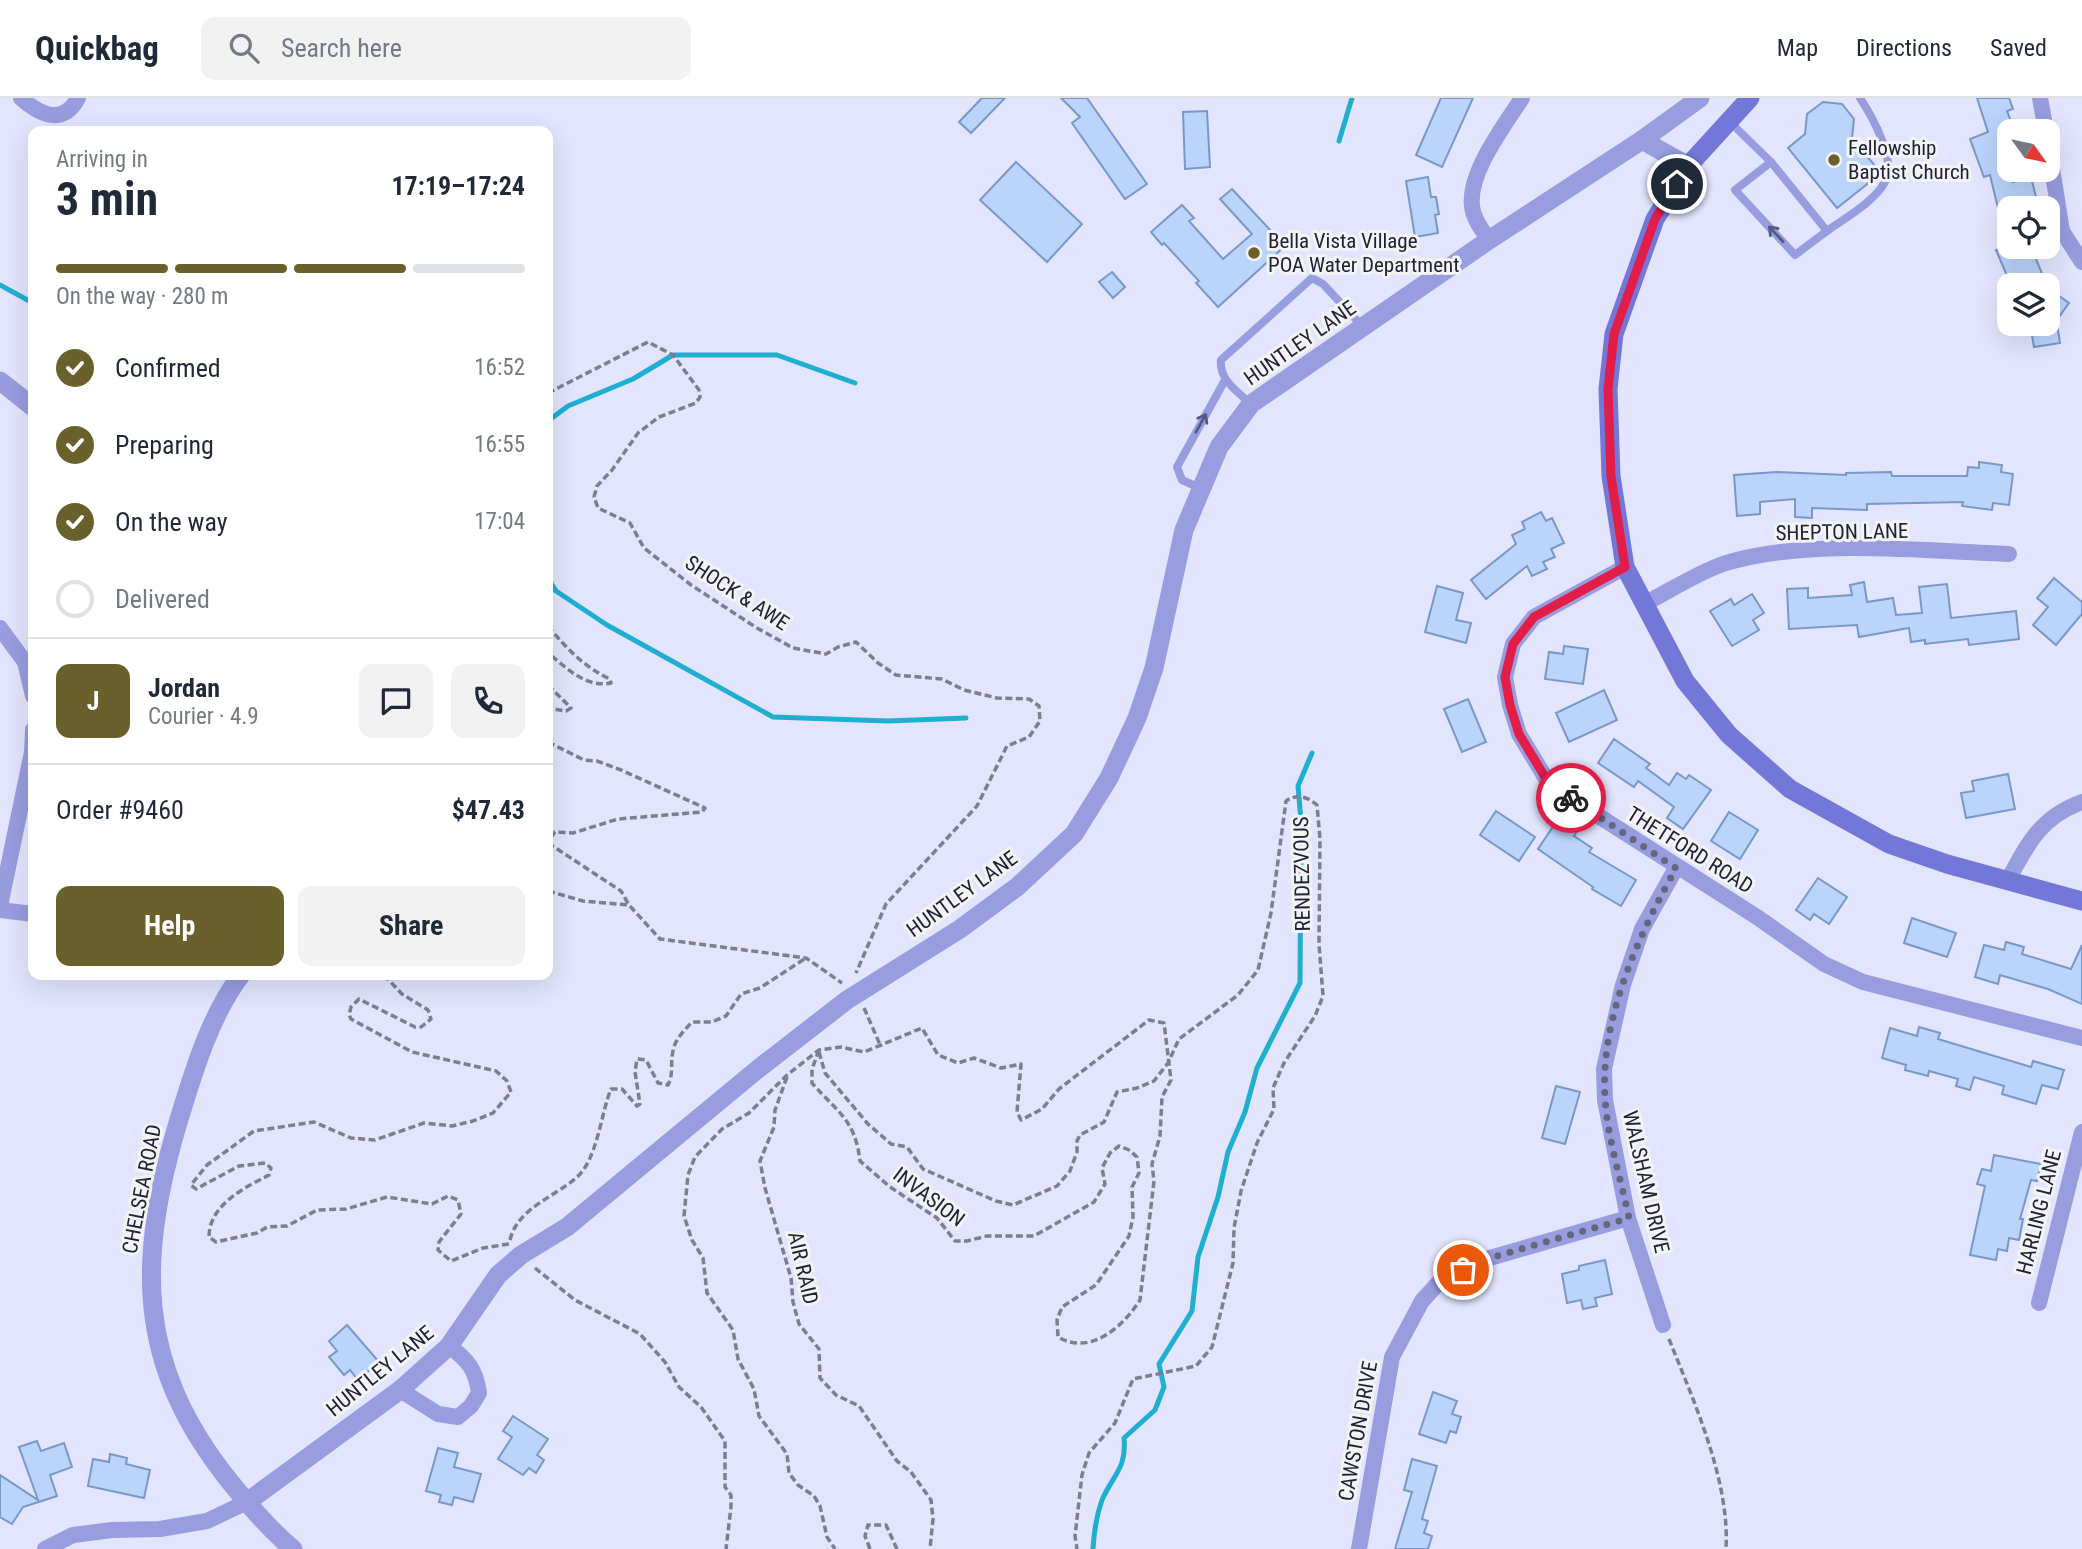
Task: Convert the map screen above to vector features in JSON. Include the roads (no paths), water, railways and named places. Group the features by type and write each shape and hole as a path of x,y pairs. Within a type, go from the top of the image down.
{"main road":[{"path":"1750,98 1688,166 1655,219 1614,334 1608,389 1611,476 1625,567 1685,681 1729,735 1790,789 1889,844 1947,864 2082,901"}],"street":[{"path":"21,98 39,113 62,115 73,108 78,98"},
{"path":"1489,240 1472,206 1473,190 1478,173 1493,144 1522,98"},
{"name":"HUNTLEY LANE","path":"247,1502 400,1390 449,1346 498,1275 521,1255 567,1227 758,1069 847,1000 960,929 1017,887 1074,834 1109,778 1137,718 1154,668 1184,530 1201,488 1219,447 1251,404 1700,98"},
{"path":"2040,98 2044,119"},
{"path":"1642,140 1688,166"},
{"path":"2054,182 2062,231 2082,262"},
{"path":"0,381 28,403"},
{"name":"SHEPTON LANE","path":"1644,604 1724,564 1780,553 1855,550 2009,554"},
{"name":"THETFORD ROAD","path":"1625,567 1534,617 1513,644 1505,677 1510,705 1519,734 1545,777 1575,801 1676,868 1757,917 1824,964 1863,982 2082,1038"},
{"path":"0,628 25,662 28,675"},
{"path":"28,772 0,908 28,913"},
{"path":"2008,880 2031,838 2060,810 2082,802"},
{"name":"WALSHAM DRIVE","path":"1663,1325 1629,1218 1605,1100 1604,1069 1623,985 1642,929 1676,868"},
{"name":"CHELSEA ROAD","path":"233,980 196,1065 173,1139 158,1208 150,1265 153,1320 160,1349 185,1418 205,1450 247,1502 276,1535 293,1549"},
{"name":"HARLING LANE","path":"2039,1303 2082,1132"},
{"name":"CAWSTON DRIVE","path":"1359,1549 1392,1357 1422,1301 1442,1279 1483,1260 1629,1218"},
{"path":"400,1390 438,1414 458,1417 471,1406 479,1393 477,1374 466,1359 449,1346"},
{"path":"45,1549 73,1535 112,1530 160,1529 208,1521 247,1502"}],"lane":[{"path":"1771,163 1735,190 1795,255 1875,194 1886,180 1889,168 1872,117 1860,98"},
{"path":"1729,121 1771,163 1827,231"},
{"path":"1251,404 1225,380 1220,369 1221,360 1312,278 1323,284 1363,327"},
{"path":"1201,488 1182,480 1177,467 1225,380"}],"waterway":[{"path":"1339,141 1352,98"},
{"path":"0,285 28,300"},
{"path":"553,417 568,406 633,379 673,355 777,355 855,383"},
{"path":"553,586 607,625 773,717 888,721 966,718"},
{"path":"1093,1549 1098,1512 1121,1464 1124,1438 1155,1410 1164,1387 1159,1364 1192,1311 1198,1257 1218,1197 1228,1152 1245,1112 1257,1068 1300,983 1301,821 1298,786 1312,753"}],"place":[{"name":"Fellowship Baptist Church","path":"1834,160"},
{"name":"Bella Vista Village POA Water Department","path":"1254,253"}]}
